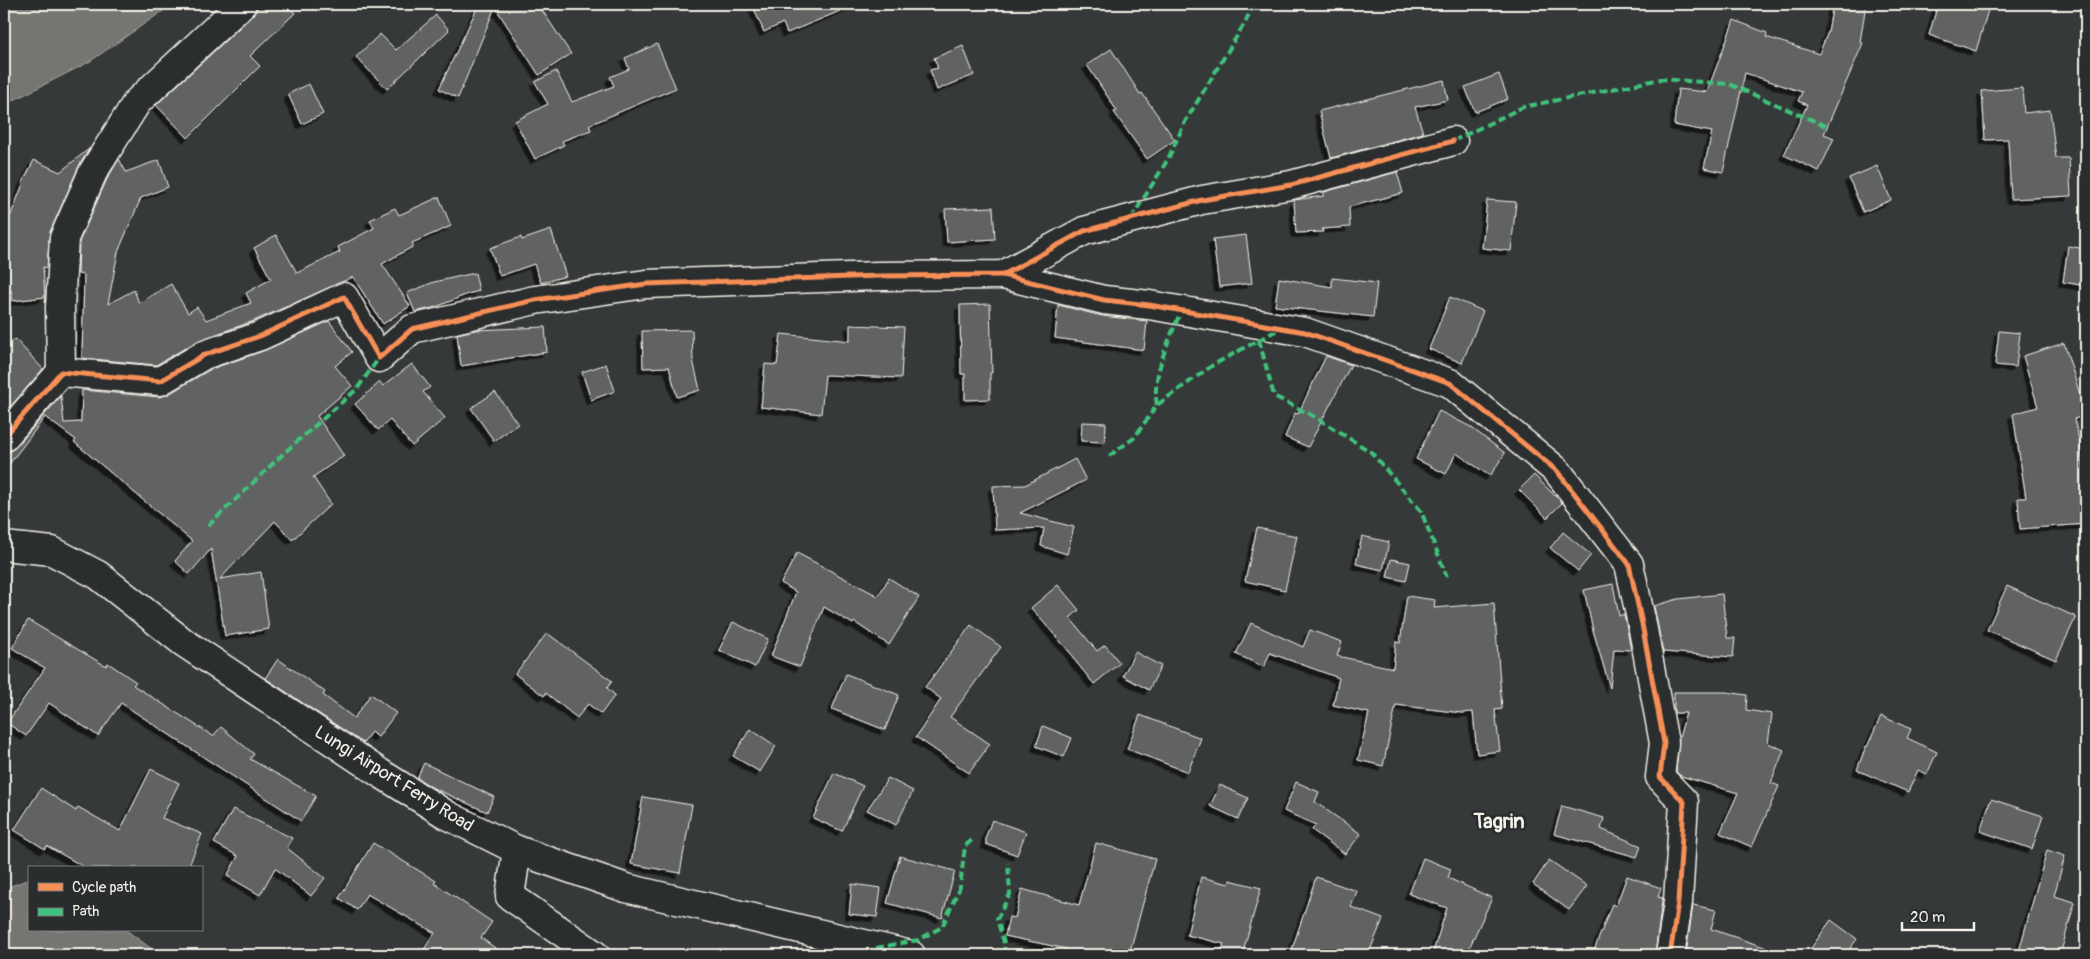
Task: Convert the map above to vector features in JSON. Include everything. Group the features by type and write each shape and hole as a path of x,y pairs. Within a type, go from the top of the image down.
{"street":[{"path":"4,437 61,372 60,307 64,238 93,172 137,102 242,4"},
{"path":"1003,275 1084,231 1202,200 1291,185 1453,141"},
{"path":"61,372 160,380 204,355 260,336 344,297 379,358 412,329 535,300 646,284 879,276 1003,275 1104,300 1150,305 1305,332 1450,383 1557,471 1629,564 1664,743 1660,777 1684,802 1678,902 1670,955"},
{"name":"Lungi Airport Ferry Road","path":"4,546 52,551 98,575 183,642 380,773 447,815 517,850 626,888 911,955"},
{"path":"517,850 510,896 594,955"}],"shaded area":[{"path":"4,4 173,4 89,62 4,105"},
{"path":"28,879 28,932 129,932 160,955 4,955 4,894 11,886"}],"building":[{"path":"257,4 286,4 295,13 250,56 260,66 188,138 156,105 253,15 257,9"},
{"path":"479,4 538,4 571,54 539,75 495,7 458,98 439,89"},
{"path":"752,4 857,4 787,33 783,23 764,32"},
{"path":"1833,4 1866,4 1860,42 1863,43 1824,134 1834,138 1819,171 1784,155 1807,105 1798,101 1802,92 1745,73 1723,172 1704,168 1712,132 1674,125 1678,89 1707,92 1734,20 1767,33 1766,37 1819,54 1828,32"},
{"path":"1938,4 1978,4 1989,7 1976,51 1929,35"},
{"path":"436,15 449,30 387,89 356,57 380,34 396,50"},
{"path":"657,44 676,88 589,125 591,130 562,141 564,145 535,159 515,121 548,104 535,82 556,71 572,102 614,86 610,77 629,69 625,58"},
{"path":"963,46 974,75 937,90 930,70 938,68 934,58"},
{"path":"1111,49 1140,94 1142,93 1175,140 1147,159 1114,112 1117,111 1087,65"},
{"path":"1499,74 1508,99 1475,112 1465,87"},
{"path":"1444,80 1448,100 1415,107 1423,133 1331,158 1319,111"},
{"path":"309,84 323,114 302,124 288,94"},
{"path":"2022,88 2024,113 2050,110 2056,158 2069,158 2071,196 2011,199 2008,139 1985,140 1982,91"},
{"path":"90,148 79,166 50,232 47,268 43,267 45,297 13,301 11,290 4,294 4,232 22,184 34,160 60,172"},
{"path":"119,159 126,172 159,160 168,187 141,198 118,252 108,304 134,290 139,303 171,284 188,313 197,307 206,320 251,303 246,293 271,279 254,248 276,235 297,273 340,252 338,247 374,228 370,220 395,208 399,215 439,197 451,226 412,243 414,246 382,264 410,306 383,324 353,277 254,321 199,340 156,365 82,358 84,275 78,274 79,242 107,179"},
{"path":"1877,166 1891,200 1863,212 1849,178"},
{"path":"1397,172 1403,193 1349,207 1350,227 1322,229 1323,232 1296,233 1294,200 1324,196 1324,192"},
{"path":"1487,200 1516,202 1511,251 1482,248"},
{"path":"993,207 995,239 947,242 945,209"},
{"path":"551,230 566,276 541,283 534,264 500,276 490,248 521,237 522,240"},
{"path":"1246,235 1252,283 1219,287 1213,239"},
{"path":"2068,246 2086,249 2086,286 2063,282"},
{"path":"475,273 479,291 436,307 415,312 407,293 434,282"},
{"path":"1279,278 1332,287 1332,278 1377,283 1373,317 1275,306"},
{"path":"1450,297 1483,311 1462,363 1429,349"},
{"path":"990,304 992,373 990,373 990,399 965,400 965,374 961,374 960,305"},
{"path":"1058,305 1102,316 1147,321 1144,350 1055,338"},
{"path":"329,321 352,352 335,366 352,386 317,416 344,456 313,477 331,504 292,540 275,521 220,579 261,572 269,629 225,636 211,549 189,574 175,561 192,541 74,442 76,440 45,417 4,471 4,452 9,452 16,447 61,396 64,423 81,422 82,390 159,397 167,395 211,369 266,350"},
{"path":"850,325 904,327 901,378 825,375 821,414 761,407 765,364 777,365 781,334 850,341"},
{"path":"545,327 547,352 461,366 457,334 475,330"},
{"path":"692,330 693,360 700,390 677,397 669,367 643,368 642,331"},
{"path":"1999,331 2020,333 2016,367 1995,365"},
{"path":"15,339 43,369 4,414 4,349"},
{"path":"2064,343 2086,414 2075,419 2084,468 2086,469 2086,524 2020,529 2018,498 2026,498 2013,414 2038,407 2023,356"},
{"path":"1326,356 1351,365 1308,447 1285,437 1295,413 1298,414"},
{"path":"412,364 430,387 423,392 445,418 412,446 390,420 378,430 355,404 380,382 383,386"},
{"path":"606,364 615,391 591,400 582,372"},
{"path":"495,392 518,424 494,441 471,408"},
{"path":"1439,411 1469,426 1505,453 1490,476 1456,453 1446,474 1416,459"},
{"path":"1082,422 1106,423 1105,442 1081,441"},
{"path":"1075,459 1086,480 1020,513 1074,527 1067,554 1041,546 1044,528 995,530 993,486 1025,485"},
{"path":"1534,475 1562,503 1547,518 1519,490"},
{"path":"1257,528 1297,536 1285,590 1245,581"},
{"path":"1563,532 1591,555 1578,571 1550,548"},
{"path":"1362,536 1389,542 1383,570 1356,564"},
{"path":"797,553 878,596 889,578 919,597 889,645 854,622 853,624 824,607 800,667 771,656 796,592 781,583"},
{"path":"1391,559 1410,563 1406,581 1387,577"},
{"path":"1613,584 1619,616 1624,614 1631,650 1614,649 1610,688 1593,630 1584,590"},
{"path":"1058,585 1079,610 1070,618 1097,651 1105,645 1120,663 1094,684 1073,656 1031,608"},
{"path":"2007,586 2076,617 2056,660 1987,630"},
{"path":"1722,594 1727,638 1735,638 1733,657 1663,652 1654,606 1678,599"},
{"path":"1407,596 1435,600 1434,608 1494,603 1502,709 1495,710 1500,751 1477,754 1473,712 1462,713 1396,705 1383,766 1358,760 1369,713 1333,705 1339,678 1270,653 1264,667 1236,654 1251,623 1303,647 1310,630 1342,642 1337,656 1393,668 1396,642 1400,643"},
{"path":"28,620 106,666 108,663 136,682 133,685 213,736 221,727 254,754 250,759 316,796 301,821 121,703 98,736 49,703 26,736 7,723 45,668 12,648"},
{"path":"733,622 768,639 755,667 719,650"},
{"path":"971,625 1001,647 950,717 990,744 969,773 916,737 941,699 925,687"},
{"path":"547,633 612,681 607,688 615,695 601,714 588,704 577,718 546,693 544,696 515,674"},
{"path":"1135,652 1161,666 1149,690 1123,676"},
{"path":"278,659 325,692 323,695 354,718 371,694 396,713 378,737 371,732 363,743 265,678"},
{"path":"846,674 899,695 885,730 832,709"},
{"path":"1674,692 1726,692 1747,695 1746,710 1772,714 1768,743 1784,750 1771,783 1779,786 1752,847 1720,833 1738,793 1681,776 1676,772 1679,738 1686,713 1674,713"},
{"path":"1140,715 1201,738 1188,772 1127,749"},
{"path":"1881,716 1911,729 1907,738 1937,752 1927,774 1918,770 1908,792 1857,770 1866,746"},
{"path":"1043,726 1072,738 1064,757 1036,746"},
{"path":"750,729 776,746 760,772 733,756"},
{"path":"424,763 494,797 487,812 433,788 417,778"},
{"path":"151,769 179,783 162,818 202,834 189,866 82,866 47,846 45,849 14,830 41,788 76,811 78,807 120,831"},
{"path":"834,773 863,786 842,831 813,818"},
{"path":"888,778 913,791 896,825 867,810"},
{"path":"1296,782 1319,792 1315,802 1361,834 1345,854 1312,830 1316,825 1284,811"},
{"path":"1220,785 1248,798 1238,819 1210,806"},
{"path":"643,797 692,805 680,873 631,864"},
{"path":"1991,799 2043,816 2032,849 1980,831"},
{"path":"1562,806 1604,818 1601,829 1641,846 1637,857 1554,834"},
{"path":"233,809 292,838 287,848 325,878 311,896 275,868 260,895 227,876 238,856 214,843"},
{"path":"992,820 1026,832 1017,855 986,844 986,836"},
{"path":"373,843 436,881 434,883 492,922 481,938 505,955 420,955 435,933 367,894 357,910 339,898"},
{"path":"1096,843 1155,859 1129,955 1065,955 1067,949 1005,936 1009,917 1015,918 1022,889 1079,905"},
{"path":"2047,850 2065,856 2054,896 2075,902 2060,955 2018,955"},
{"path":"900,856 955,871 942,918 887,903"},
{"path":"1423,858 1451,869 1448,878 1492,898 1466,955 1432,955 1447,908 1409,894"},
{"path":"1549,860 1587,886 1569,910 1533,884"},
{"path":"1627,876 1661,888 1658,897 1663,898 1655,955 1598,955 1600,950 1595,948 1612,904 1616,906"},
{"path":"1201,877 1229,884 1230,880 1261,888 1242,955 1220,955 1224,944 1187,935"},
{"path":"1316,877 1357,891 1351,907 1383,919 1368,955 1290,955"},
{"path":"852,884 881,888 877,917 849,914"},
{"path":"1693,905 1716,910 1711,929 1779,952 1778,955 1686,955"},
{"path":"1831,920 1857,939 1845,955 1806,955"}],"marked path":[{"path":"1131,219 1168,159 1185,122 1246,21 1253,4"},
{"path":"1453,141 1523,107 1661,79 1729,84 1828,127"},
{"path":"1157,405 1156,394 1159,370 1181,311"},
{"path":"1109,456 1134,438 1157,405 1213,365 1281,328"},
{"path":"1259,340 1274,396 1315,417 1371,452 1421,511 1447,577"},
{"path":"208,526 284,453 357,389 379,358"},
{"path":"876,948 918,940 942,927 960,887 965,846 972,840"},
{"path":"1004,955 1005,946 997,919 1010,894 1008,863"}],"cycle path":[{"path":"4,437 61,372 160,381 204,355 260,336 344,297 379,358 412,329 535,300 646,284 879,276 1003,275 1084,231 1202,200 1291,185 1453,141"},
{"path":"1003,275 1104,300 1149,305 1305,332 1450,383 1557,471 1629,564 1664,743 1660,777 1684,802 1678,902 1670,955"}],"district":[{"name":"Tagrin","path":"1499,821"}]}
